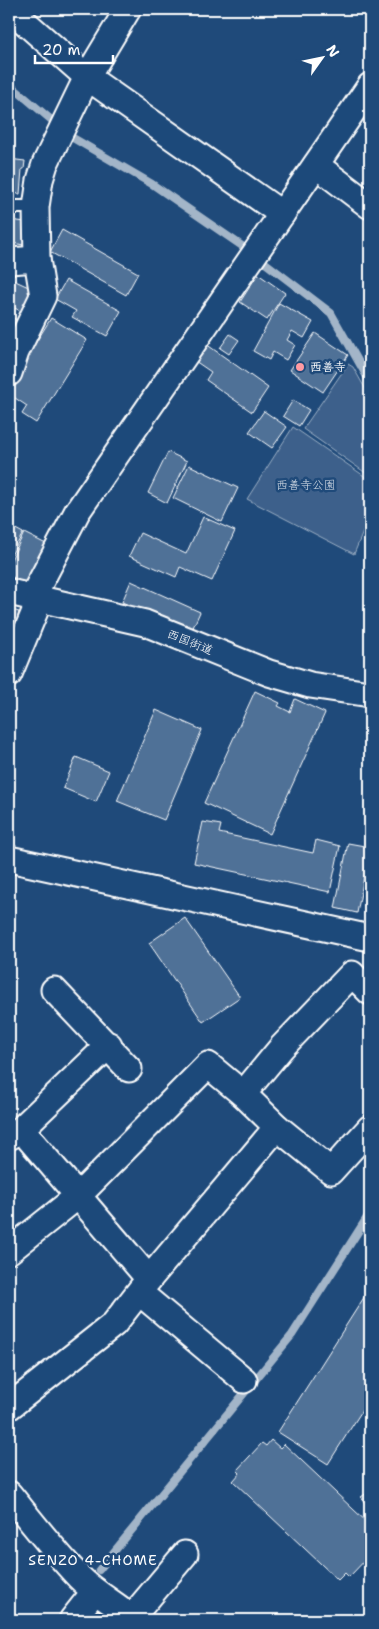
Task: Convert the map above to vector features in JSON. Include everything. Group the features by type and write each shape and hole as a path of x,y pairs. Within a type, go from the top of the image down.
{"street":[{"path":"10,9 87,77 282,214"},
{"path":"9,373 16,352 43,296 37,259 36,207 40,180 45,164 87,77 128,9"},
{"path":"9,674 36,598 78,512 370,86"},
{"path":"316,165 370,206"},
{"path":"9,261 37,259"},
{"name":"西国街道","path":"9,592 145,623 269,674 310,685 370,694"},
{"path":"9,859 370,938"},
{"path":"243,1094 282,1047 352,974 370,992"},
{"path":"54,990 109,1045 129,1069"},
{"path":"109,1045 15,1133 78,1196 145,1286 244,1380"},
{"path":"9,1251 78,1196 208,1065 243,1094 277,1127 331,1170 370,1128"},
{"path":"9,1407 114,1324 277,1127"},
{"path":"9,1496 79,1577 95,1591 121,1608 132,1619 186,1554"},
{"path":"72,1620 95,1591"}],"lane":[{"path":"9,207 36,207"}],"green space":[{"path":"348,364 353,367 370,397 370,476 303,429"},
{"name":"西善寺公園","path":"293,427 370,480 370,535 363,532 354,554 247,499"}],"building":[{"path":"9,159 25,161 24,169 22,169 20,194 9,193"},
{"path":"9,220 26,222 24,245 12,243 12,249 9,249"},
{"path":"62,230 138,273 126,295 50,252"},
{"path":"258,274 285,293 267,320 240,302"},
{"path":"9,278 35,290 24,313 9,305"},
{"path":"66,280 121,311 107,336 72,317 76,311 55,299"},
{"path":"279,303 313,322 304,338 292,331 287,340 295,345 286,360 273,352 269,360 253,351"},
{"path":"9,316 19,321 9,341"},
{"path":"51,318 87,340 36,423 22,414 27,406 9,394 9,386"},
{"path":"315,333 348,355 323,392 290,370"},
{"path":"230,334 239,340 229,354 220,348"},
{"path":"206,344 268,388 252,412 206,380 211,372 195,361"},
{"path":"293,400 309,410 299,426 283,416"},
{"path":"264,411 287,427 272,448 249,432"},
{"path":"168,452 187,461 167,503 148,493"},
{"path":"189,465 238,488 222,522 173,498"},
{"path":"9,515 15,518 10,526 23,533 9,559"},
{"path":"203,517 235,531 212,581 180,567 176,577 129,556 140,533 186,554"},
{"path":"24,533 46,544 26,584 9,575 9,564"},
{"path":"131,581 200,612 191,632 122,602"},
{"path":"9,609 19,612 14,633 9,631"},
{"path":"255,691 280,703 278,706 290,712 295,699 325,713 270,834 204,803"},
{"path":"156,710 202,730 164,820 117,801"},
{"path":"76,757 109,771 96,802 63,788"},
{"path":"203,822 221,825 219,833 313,853 316,840 340,846 330,892 194,863"},
{"path":"348,843 370,847 357,913 335,908"},
{"path":"185,918 240,997 203,1022 149,943"},
{"path":"370,1288 370,1398 328,1464 278,1432"},
{"path":"271,1440 280,1448 284,1444 370,1525 370,1555 349,1577 345,1573 338,1580 233,1481 240,1473 237,1470 262,1443 266,1446"},
{"path":"370,1491 370,1511 361,1497"}],"waterway":[{"path":"9,84 55,123"},
{"path":"73,138 152,184 245,248"},
{"path":"264,262 331,313 370,382"},
{"path":"99,1570 292,1335 370,1213"}],"place":[{"name":"西善寺","path":"300,367"}],"district":[{"name":"SENZO 4-CHOME","path":"93,1560"}]}
